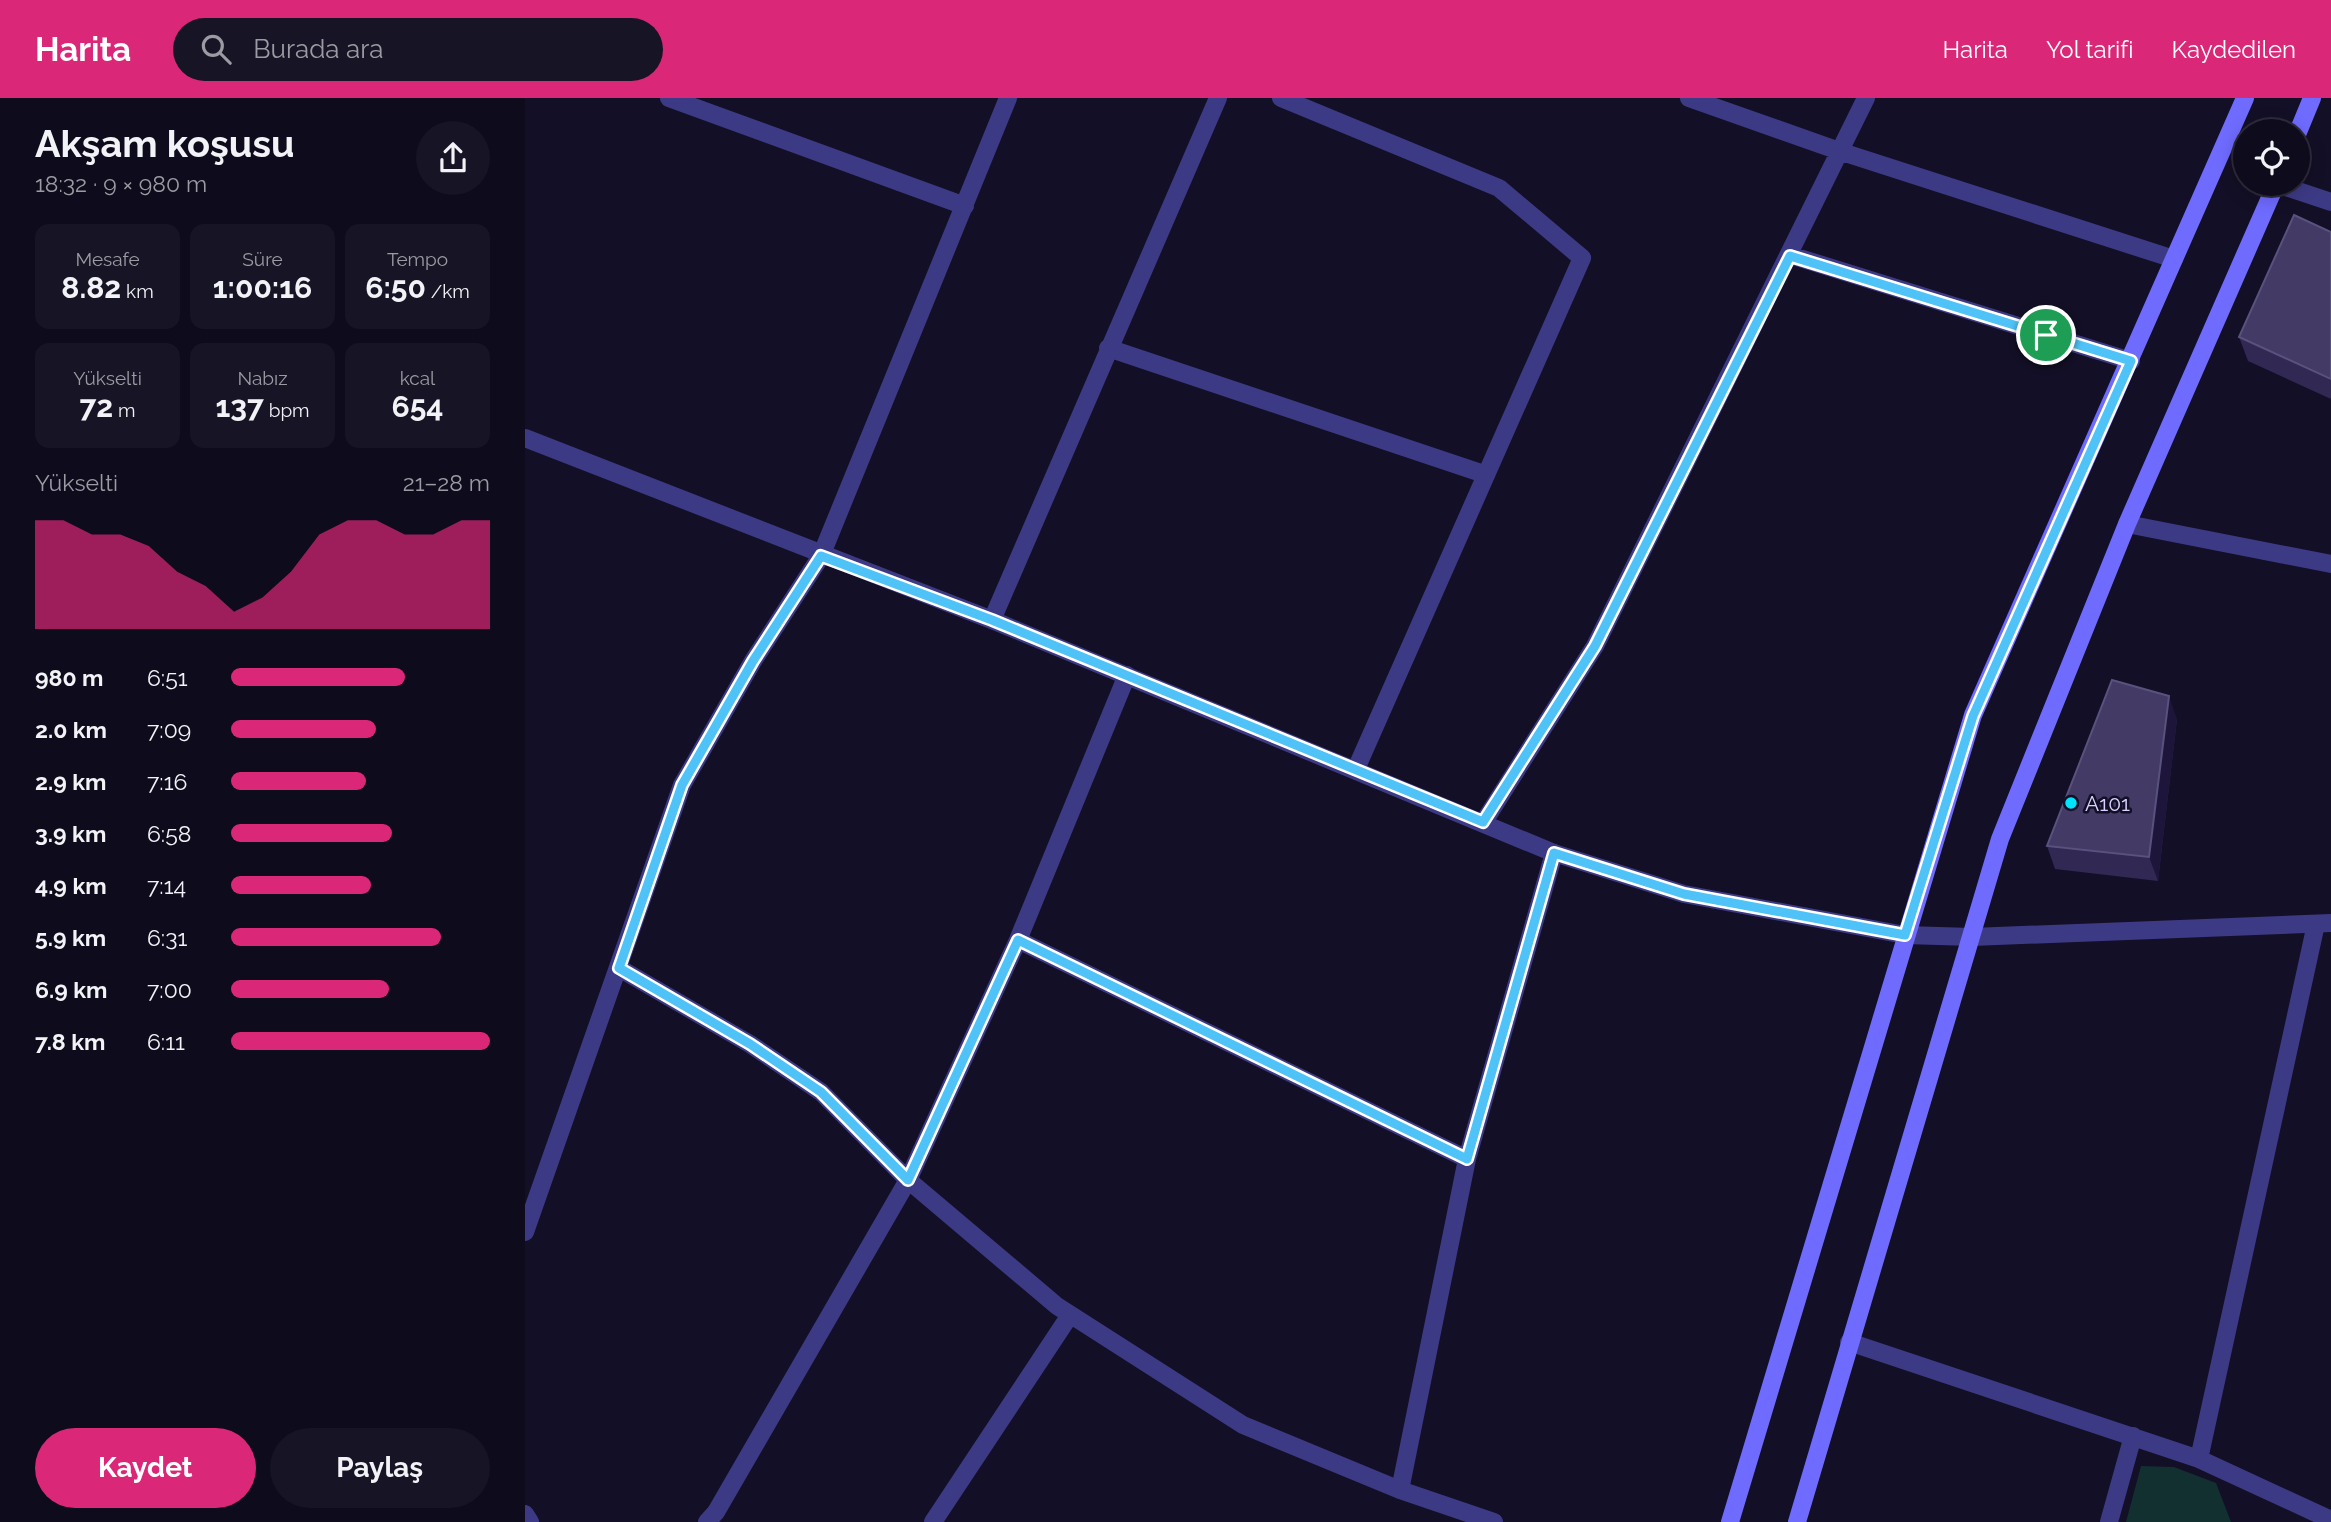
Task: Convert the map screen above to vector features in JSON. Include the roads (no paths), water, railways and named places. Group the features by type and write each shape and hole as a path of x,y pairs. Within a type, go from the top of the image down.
{"main road":[{"path":"1730,1522 1973,716 2245,98"},
{"path":"2303,119 2312,98"},
{"path":"1797,1522 2000,839 2127,524 2271,196"}],"street":[{"path":"669,98 965,206"},
{"path":"525,1232 682,785 753,661 821,556 1008,98"},
{"path":"992,620 1218,98"},
{"path":"1281,98 1499,188 1582,258 1356,769"},
{"path":"1689,98 1842,152 2174,259"},
{"path":"1483,822 1595,646 1842,152 1865,98"},
{"path":"2310,195 2331,202"},
{"path":"1790,256 2131,361"},
{"path":"1108,348 1485,474"},
{"path":"525,438 821,556 992,620 1554,853 1684,894 1905,935 1972,937 2323,924 2199,1459"},
{"path":"2127,524 2331,564"},
{"path":"707,1522 716,1511 908,1180 1018,940 1127,676"},
{"path":"1399,1490 1467,1159 1554,853"},
{"path":"1018,940 1467,1159"},
{"path":"619,968 750,1044 821,1092 908,1180 1070,1315 1244,1425 1399,1490 1494,1522"},
{"path":"933,1522 1070,1315"},
{"path":"1849,1342 2199,1459 2324,1520"},
{"path":"2109,1522 2133,1436"},
{"path":"525,1514 530,1522"}],"place":[{"name":"A101","path":"2071,803"}]}
